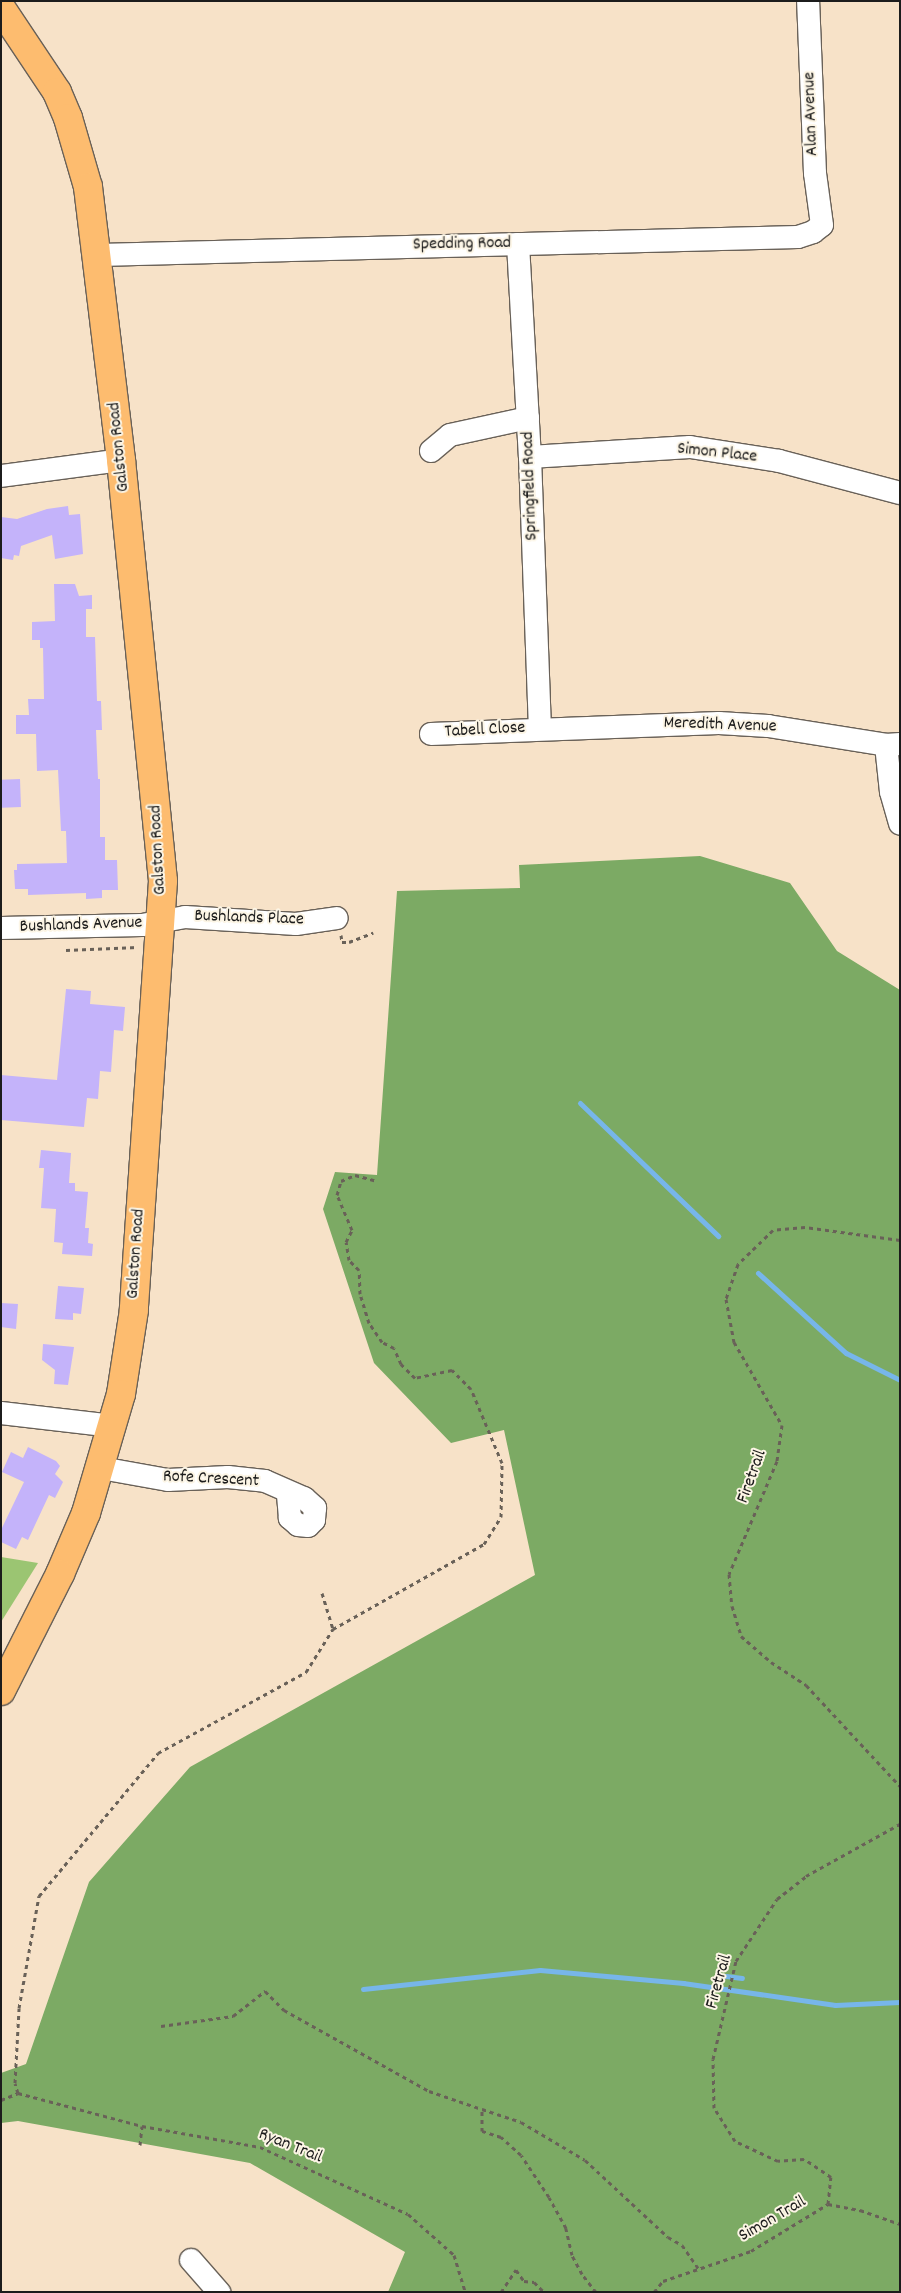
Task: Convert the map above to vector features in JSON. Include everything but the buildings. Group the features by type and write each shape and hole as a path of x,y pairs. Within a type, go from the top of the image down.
{"main road":[{"name":"Galston Road","path":"1,8 39,61 68,118 88,187 99,255 161,835 162,922 148,1068 134,1310 114,1426 101,1468 60,1574 1,1691"}],"street":[{"name":"Alan Avenue","path":"808,1 815,173 822,225"},
{"name":"Spedding Road","path":"99,255 798,236 822,225"},
{"name":"Springfield Road","path":"518,244 530,457 540,728"},
{"path":"431,451 450,435 528,418"},
{"name":"Simon Place","path":"530,457 690,447 779,461 900,492"},
{"path":"1,476 121,460"},
{"name":"Meredith Avenue","path":"540,728 719,723 768,726 893,744"},
{"name":"Tabell Close","path":"431,734 540,728"},
{"path":"893,744 891,792 900,824"},
{"name":"Bushlands Place","path":"162,922 185,917 296,924 337,918"},
{"name":"Bushlands Avenue","path":"1,928 162,922"},
{"path":"1,1414 114,1426"},
{"name":"Rofe Crescent","path":"101,1468 168,1480 228,1477 265,1481 288,1493"},
{"path":"191,2260 219,2292"}],"path":[{"path":"337,918 342,942 373,933"},
{"path":"66,950 140,946"},
{"path":"1,2100 18,2093 15,2083 20,2008 40,1896 158,1753 306,1672 333,1628 484,1544 501,1517 502,1463 471,1389 452,1370 415,1378 401,1364 394,1348 382,1342 368,1322 360,1294 359,1270 349,1260 346,1242 352,1230 337,1195 341,1181 355,1175 374,1180"},
{"name":"Firetrail","path":"900,1240 805,1227 773,1230 738,1264 726,1299 734,1342 782,1425 777,1461 728,1574 732,1606 741,1636 771,1662 806,1685 900,1786"},
{"path":"322,1593 333,1628"},
{"name":"Firetrail","path":"778,2162 735,2142 714,2108 713,2060 736,1961 776,1899 806,1876 900,1824"},
{"path":"161,2026 233,2016 266,1991 284,2010 429,2091 521,2122 585,2160 668,2237 682,2246 699,2269"},
{"name":"Ryan Trail","path":"18,2093 142,2126 260,2147 408,2214 454,2255 465,2292"},
{"path":"482,2109 482,2131 502,2137 521,2155 549,2197 566,2228 579,2268 596,2292"},
{"path":"140,2145 142,2126"},
{"name":"Simon Trail","path":"654,2292 663,2281 751,2251 828,2204 830,2177 804,2159 778,2162"},
{"path":"828,2204 860,2210 900,2224"},
{"path":"501,2292 516,2270 524,2281 534,2282 544,2292"}],"green space":[{"path":"700,856 790,883 837,951 900,990 900,2292 388,2292 405,2252 250,2163 18,2121 1,2123 1,2073 26,2064 89,1882 190,1767 535,1575 504,1430 451,1443 374,1363 323,1209 335,1172 377,1175 397,891 520,888 519,865"},
{"path":"1,1557 38,1563 1,1622"}],"waterway":[{"path":"580,1103 718,1236"},
{"path":"758,1273 846,1353 900,1380"},
{"path":"363,1989 540,1970 683,1983 835,2005 900,2002"},
{"path":"726,1976 742,1978"}]}
